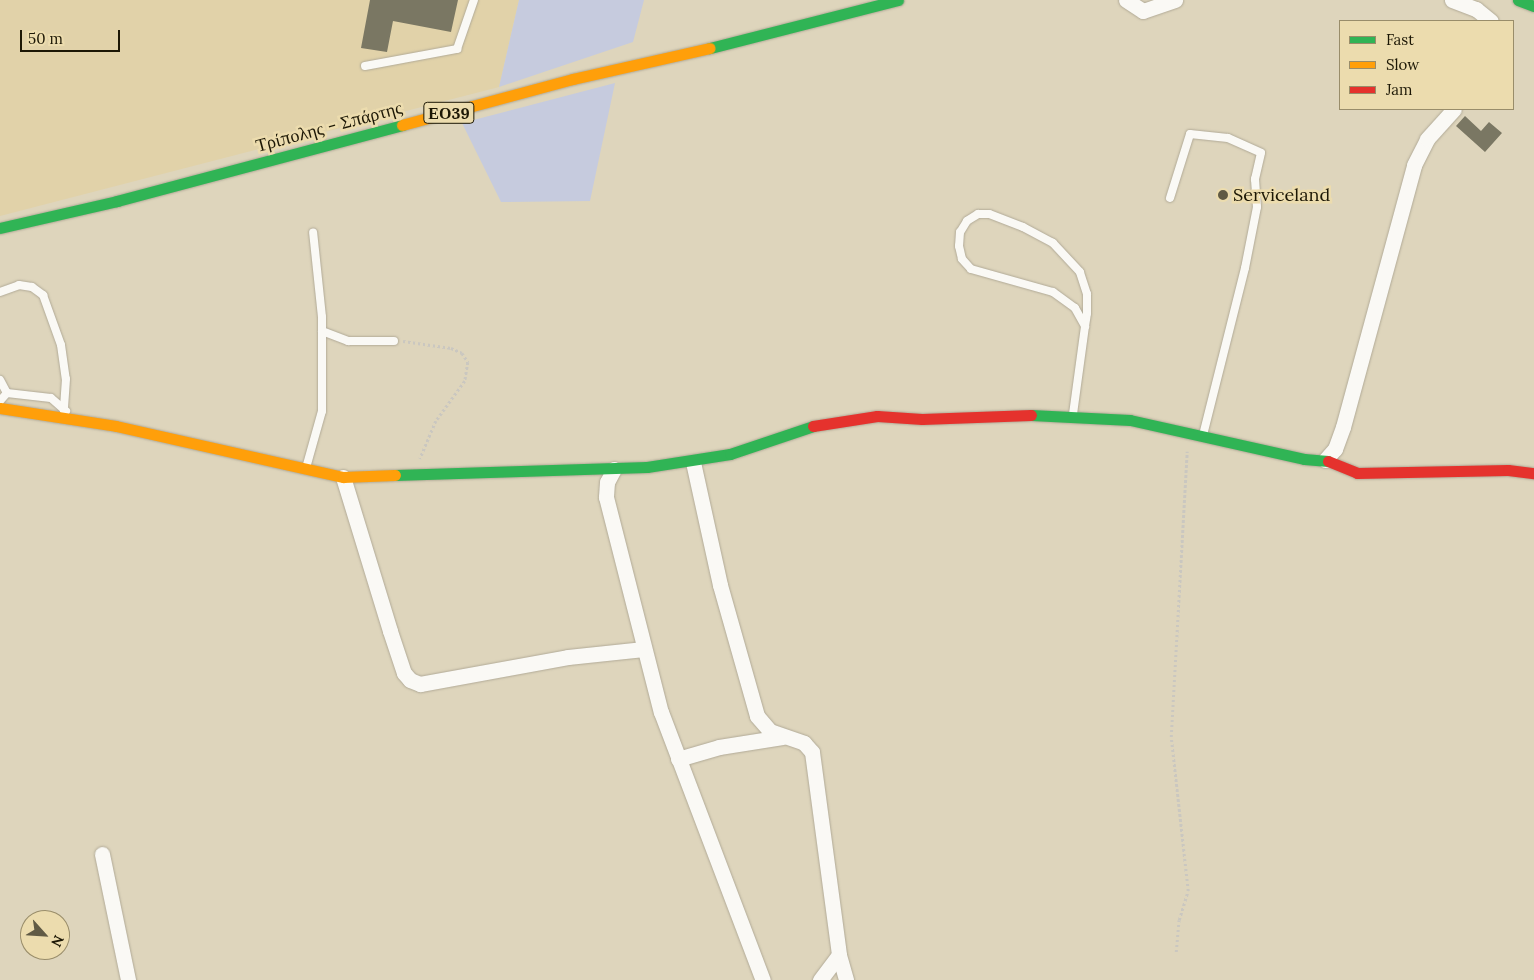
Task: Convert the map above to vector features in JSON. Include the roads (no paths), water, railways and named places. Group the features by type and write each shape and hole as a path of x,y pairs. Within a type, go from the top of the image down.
{"main road":[{"name":"Τρίπολης - Σπάρτης","path":"0,228 136,196 574,79 795,28 898,0"},
{"path":"1518,0 1534,6"},
{"path":"0,408 77,421 343,477 413,477 574,468 614,469 693,462 730,454 803,428 877,416 922,419 1072,415 1130,420 1203,434 1304,459 1325,460 1356,473 1508,470 1534,473"}],"street":[{"path":"1126,0 1143,11 1175,0"},
{"path":"1452,0 1476,9 1489,20"},
{"path":"1325,460 1335,449 1342,427 1414,165 1427,139 1453,110"},
{"path":"693,462 749,696 762,724 782,738"},
{"path":"614,469 607,482 606,497 644,649 678,759 763,980"},
{"path":"343,477 402,664 410,680 420,684 568,657 644,649"},
{"path":"678,759 726,746 782,738 804,743 812,752 839,955 846,980"},
{"path":"102,854 128,980"},
{"path":"820,980 839,955"}],"lane":[{"path":"365,66 458,49 474,0"},
{"path":"1170,198 1190,134 1228,138 1261,153 1255,179 1257,207 1245,268 1203,434"},
{"path":"1072,415 1085,326 1084,281 1074,261 1064,252 1023,227 989,214 978,214 967,221 960,232 959,246 962,259 971,269 1053,292 1075,308 1085,326"},
{"path":"306,468 322,411 322,331 313,232"},
{"path":"0,292 19,285 32,287 43,294 61,345 66,379 64,410"},
{"path":"322,331 348,341 394,341"},
{"path":"0,380 7,393"},
{"path":"7,393 50,398 77,421"},
{"path":"0,402 7,393"}],"place":[{"name":"Serviceland","path":"1223,195"}]}
